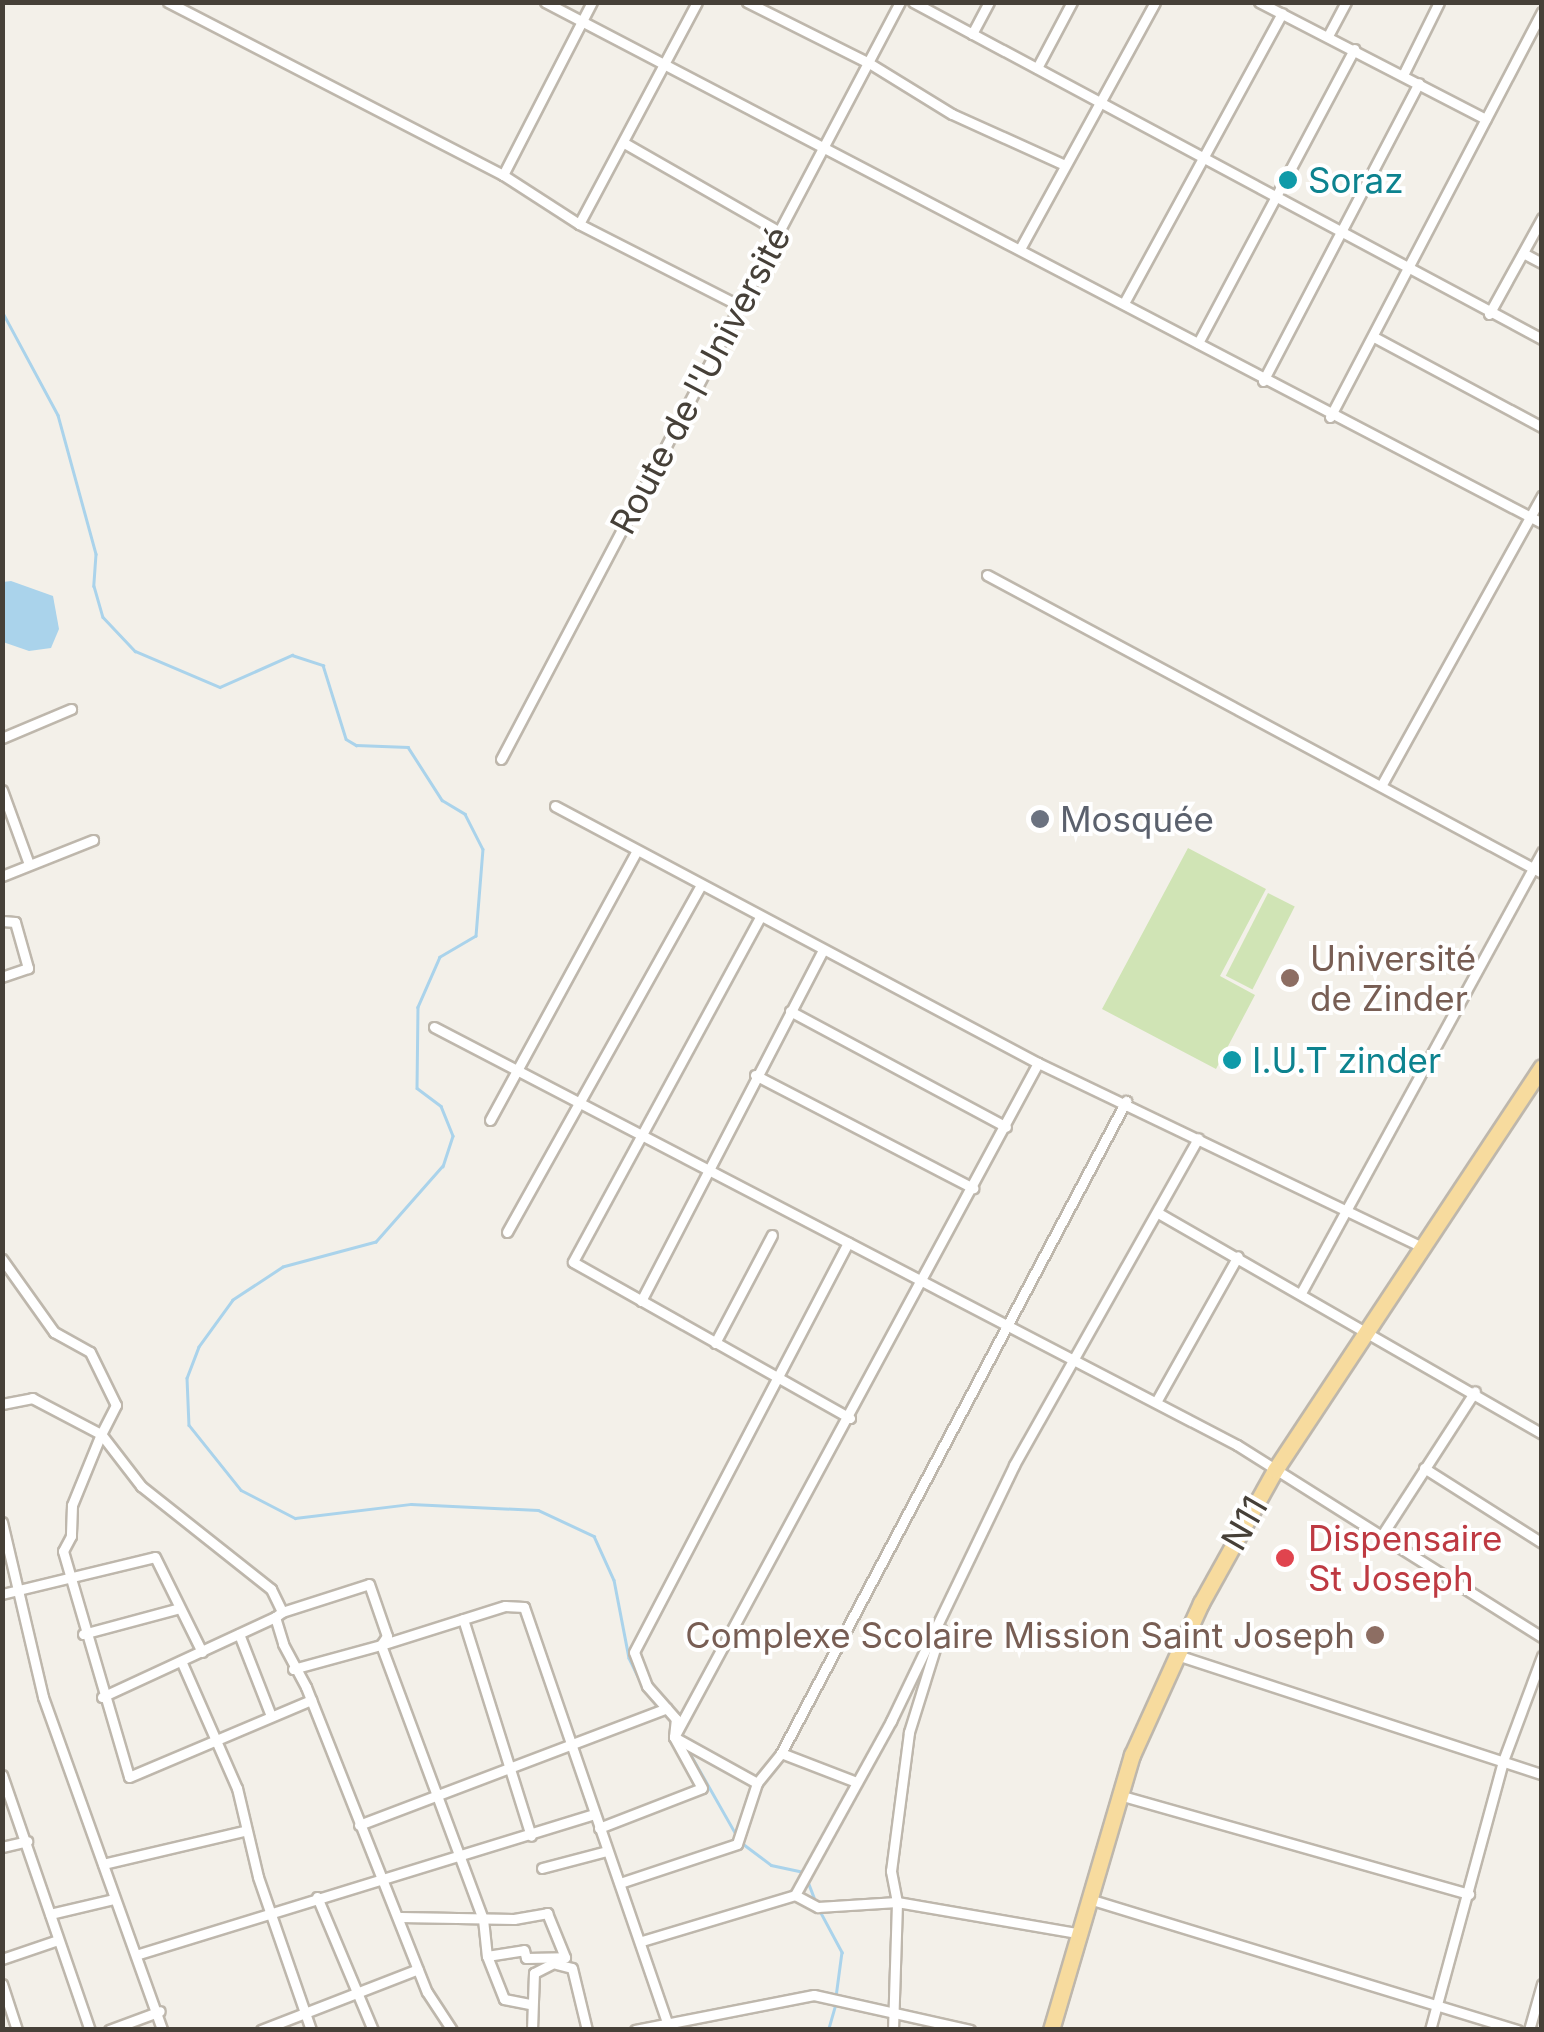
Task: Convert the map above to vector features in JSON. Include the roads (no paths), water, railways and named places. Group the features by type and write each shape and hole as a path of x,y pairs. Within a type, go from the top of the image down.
{"main road":[{"name":"N11","path":"1051,2030 1086,1898 1120,1795 1174,1655 1275,1470 1542,1067"}],"street":[{"path":"168,2 503,174 579,224 738,306"},
{"path":"546,2 664,68 1021,247 1330,417 1542,523"},
{"path":"503,174 592,2"},
{"path":"579,224 626,144 697,2"},
{"path":"747,2 868,63 952,114 1066,165"},
{"name":"Route de l'Université","path":"501,759 900,2"},
{"path":"913,2 1542,339"},
{"path":"972,34 990,2"},
{"path":"1037,68 1072,2"},
{"path":"1021,247 1155,2"},
{"path":"1329,34 1346,2"},
{"path":"1403,75 1439,2"},
{"path":"1260,3 1329,34 1486,118"},
{"path":"1330,417 1542,12"},
{"path":"1124,303 1282,14"},
{"path":"1198,343 1354,49"},
{"path":"1263,381 1418,83"},
{"path":"626,144 778,231"},
{"path":"1489,314 1542,218"},
{"path":"1523,253 1542,263"},
{"path":"1374,337 1542,427"},
{"path":"1381,786 1542,496"},
{"path":"987,575 1537,871"},
{"path":"2,738 71,709"},
{"path":"2,790 29,864"},
{"path":"555,806 759,919 1038,1062 1126,1101 1422,1248"},
{"path":"2,876 93,840"},
{"path":"490,1120 636,852"},
{"path":"1301,1293 1537,871 1542,852"},
{"path":"507,1232 700,886"},
{"path":"759,919 572,1262 850,1418"},
{"path":"2,920 15,922 28,968 2,977"},
{"path":"641,1301 706,1169 823,950"},
{"path":"790,1012 1006,1126"},
{"path":"434,1027 517,1068 576,1105 1156,1402 1275,1470 1542,1636"},
{"path":"674,1737 850,1418 1038,1062"},
{"path":"755,1075 973,1188"},
{"path":"623,1882 728,1850 739,1839 757,1783 781,1753 1004,1322 1126,1101"},
{"path":"795,1895 1073,1361 1160,1214 1198,1138"},
{"path":"1160,1214 1475,1390 1542,1434"},
{"path":"716,1343 772,1235"},
{"path":"599,1828 702,1788 674,1737 676,1719 647,1686 634,1652 848,1243"},
{"path":"1156,1402 1238,1256"},
{"path":"2,1259 54,1332 90,1352 116,1405 72,1505 71,1536 63,1551 83,1634 130,1777 311,1700"},
{"path":"1382,1536 1475,1390"},
{"path":"2,1404 32,1398 101,1434 140,1486 271,1590 293,1669 311,1700 378,1876 400,1917 418,1969 447,2029"},
{"path":"1424,1468 1542,1543"},
{"path":"2,1522 43,1697 114,1899 160,2011 162,2030"},
{"path":"2,1594 154,1557 176,1609 202,1652"},
{"path":"102,1697 182,1663 278,1614 370,1584 387,1636 381,1645"},
{"path":"893,2030 898,2012 896,1902 891,1871 908,1732 950,1599"},
{"path":"293,1669 505,1606 524,1607 593,1814 623,1882 669,2026"},
{"path":"83,1634 176,1609"},
{"path":"463,1619 532,1836"},
{"path":"239,1634 271,1716"},
{"path":"381,1645 483,1919 487,1956 504,1999 530,2004"},
{"path":"1174,1655 1542,1774"},
{"path":"1430,2030 1503,1762 1542,1656"},
{"path":"182,1663 212,1742 237,1788 244,1831 312,2030"},
{"path":"359,1825 667,1708"},
{"path":"674,1737 757,1783"},
{"path":"781,1753 856,1782"},
{"path":"2,1775 90,2030"},
{"path":"1120,1795 1469,1894"},
{"path":"139,1954 378,1876 532,1836 593,1814"},
{"path":"103,1864 244,1831"},
{"path":"2,1846 27,1841"},
{"path":"542,1868 607,1851"},
{"path":"642,1942 795,1895 818,1906 896,1902 1077,1933"},
{"path":"318,1896 373,2030"},
{"path":"1086,1898 1517,2030"},
{"path":"50,1914 114,1899"},
{"path":"400,1917 483,1919 547,1913 565,1957"},
{"path":"2,1959 58,1940"},
{"path":"487,1956 524,1950 526,1958 565,1957"},
{"path":"532,2030 534,1973 565,1957"},
{"path":"552,1964 572,1968 587,2030"},
{"path":"261,2030 418,1969"},
{"path":"2,1984 17,2030"},
{"path":"1530,2030 1542,1984"},
{"path":"634,2030 814,1995 970,2030"},
{"path":"109,2030 160,2011"}],"water":[{"path":"11,581 53,596 59,629 51,648 29,651 3,642 3,582"}],"waterway":[{"path":"2,311 58,415 96,554 94,586 103,617 135,651 220,687 292,655 323,665 346,739 356,745 408,747 442,800 465,814 483,849 476,936 440,957 418,1007 417,1088 441,1106 453,1136 443,1166 376,1242 283,1267 233,1300 199,1347 187,1378 189,1425 241,1490 295,1518 411,1504 538,1510 594,1536 614,1580 629,1658 642,1685"},
{"path":"687,1748 737,1836"},
{"path":"742,1843 771,1865 803,1872"},
{"path":"807,1879 815,1900"},
{"path":"820,1911 842,1952 836,1997"},
{"path":"828,2030 835,2005"}],"place":[{"name":"Soraz","path":"1288,180"},
{"name":"Mosquée","path":"1040,819"},
{"name":"Université de Zinder","path":"1290,978"},
{"name":"I.U.T zinder","path":"1232,1060"},
{"name":"Dispensaire St Joseph","path":"1285,1558"},
{"name":"Complexe Scolaire Mission Saint Joseph","path":"1375,1635"}]}
